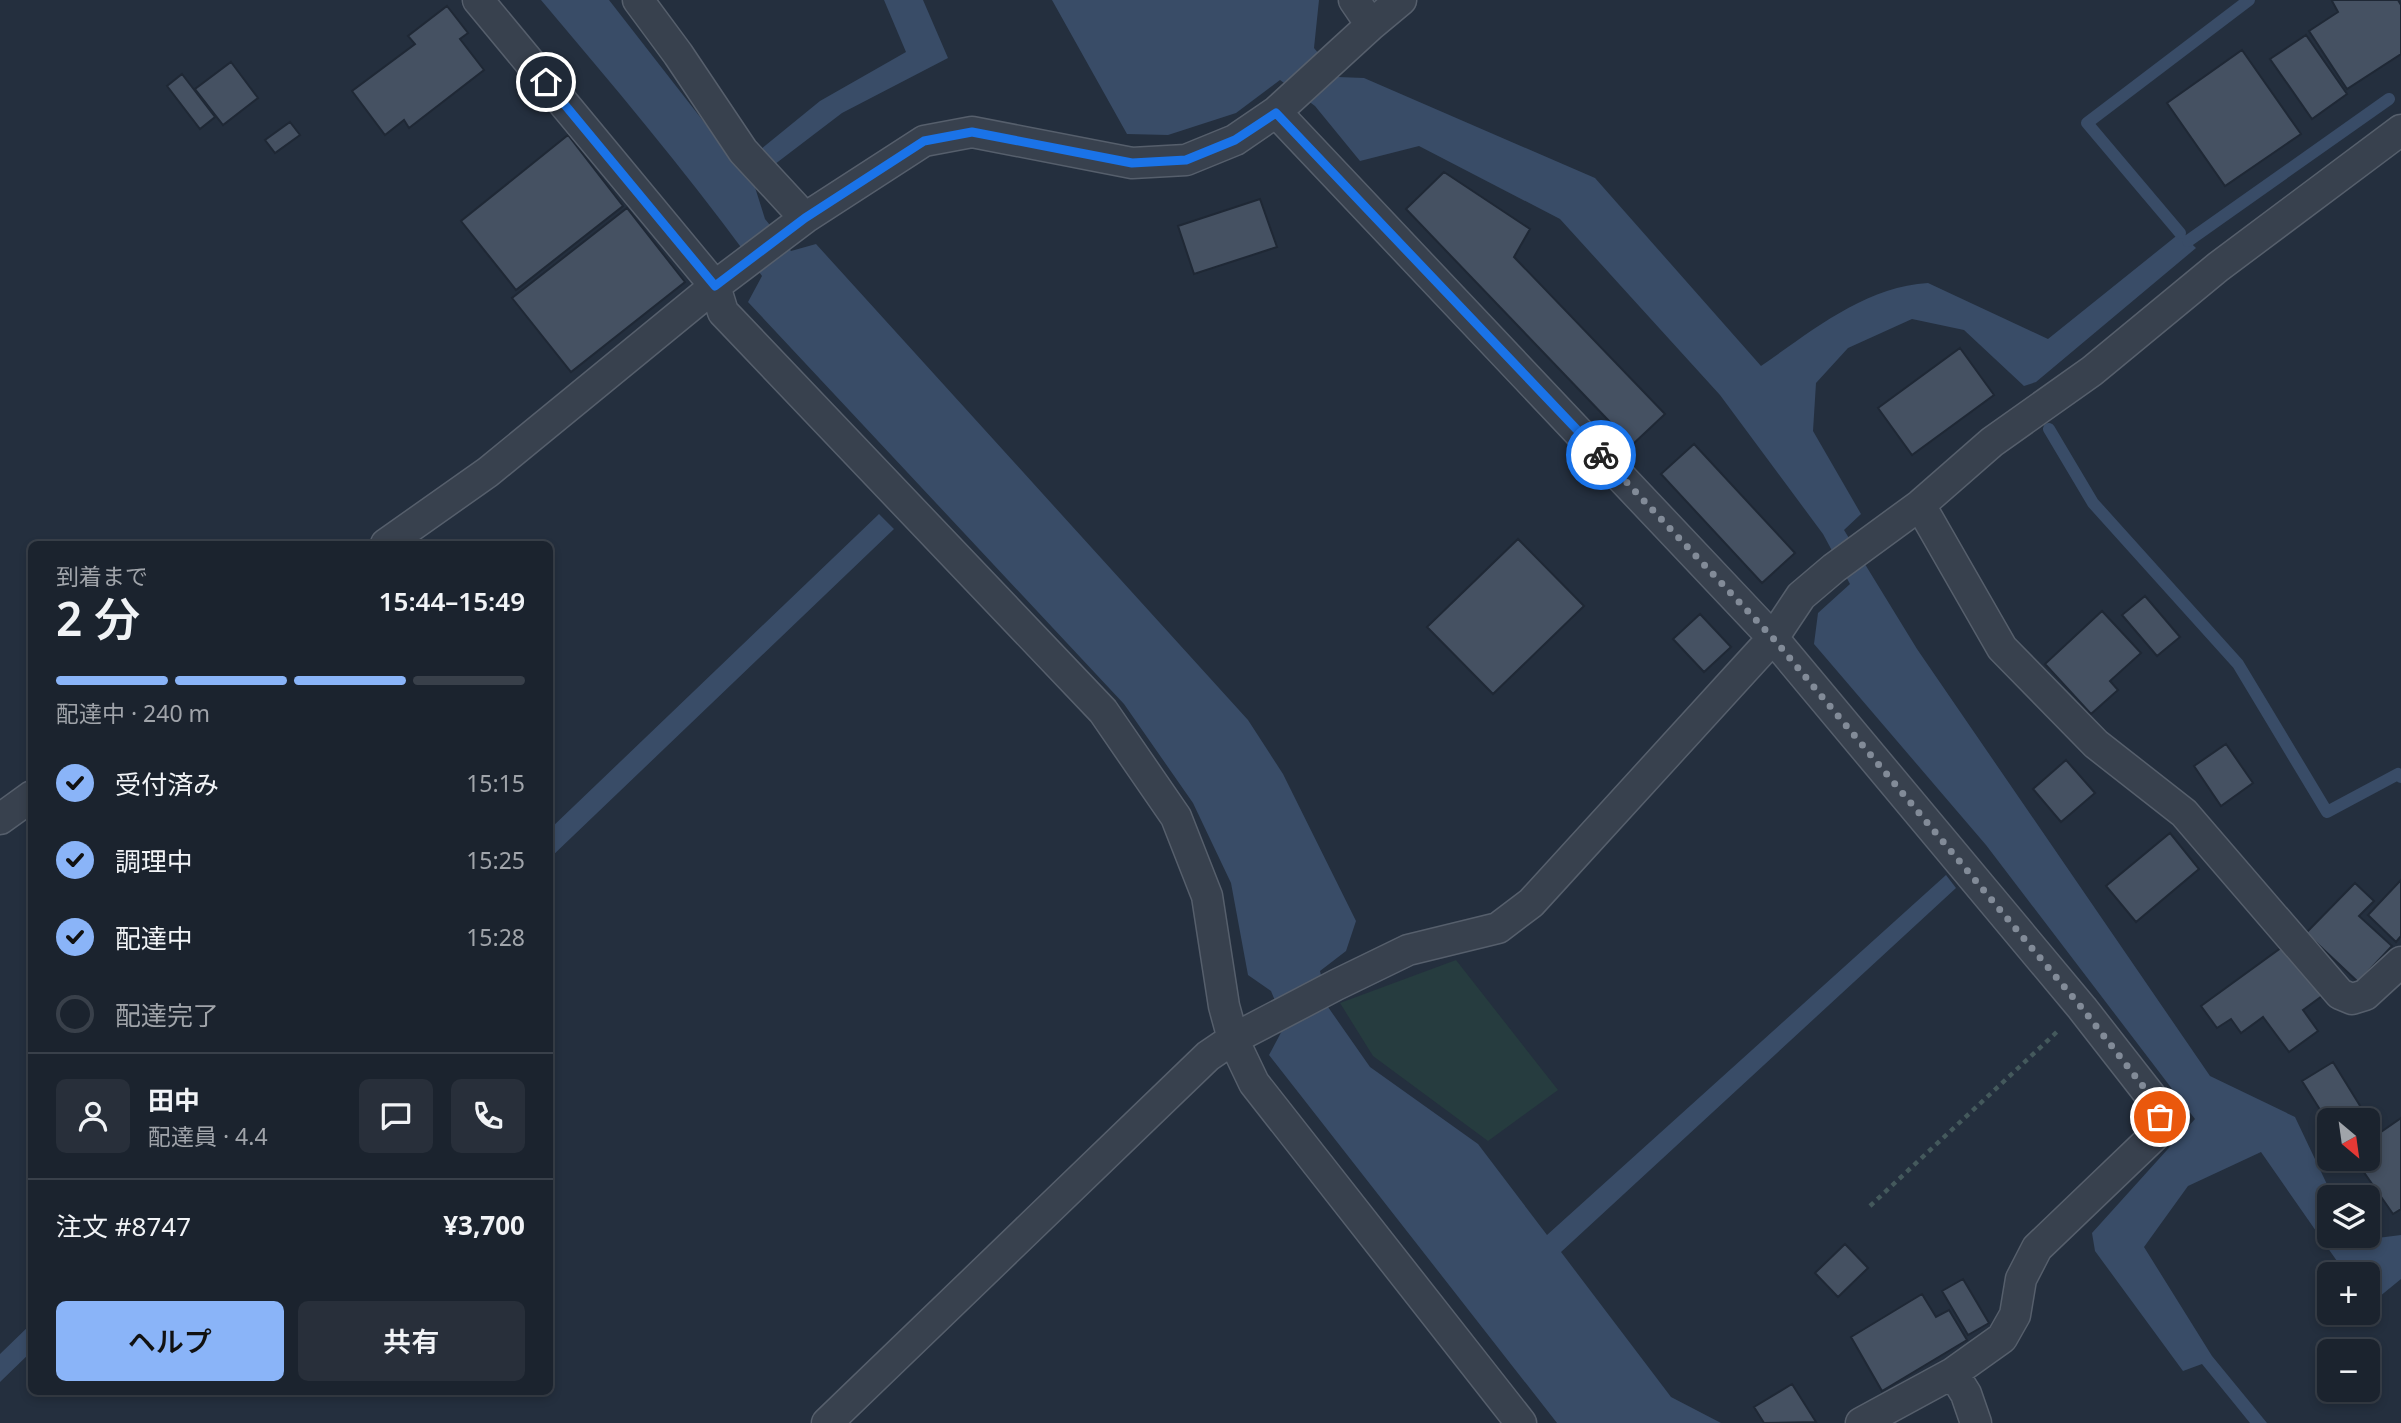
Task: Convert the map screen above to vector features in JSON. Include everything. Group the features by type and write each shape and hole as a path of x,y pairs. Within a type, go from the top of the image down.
{"street":[{"path":"478,0 715,286 723,312 1103,711 1176,817 1207,896 1224,1006 1233,1039 1254,1083 1521,1423"},
{"path":"638,0 743,151 768,180 795,227"},
{"path":"1354,0 1371,25"},
{"path":"390,541 488,472 715,286 795,227 924,141 972,132 1132,163 1186,160 1235,140 1285,106 1401,0"},
{"path":"1285,106 1773,638 2082,1008 2153,1099 2160,1117 2155,1135 2037,1248 2021,1279 2015,1315 2002,1338 1953,1373 1861,1423"},
{"path":"827,1423 1208,1056 1272,1017 1408,950 1498,928 1531,902 1773,638 1801,596 1834,568 1920,505 1992,442 2092,371 2218,267 2401,131"},
{"path":"1920,505 2002,648 2096,744 2184,813 2340,994 2352,999 2365,995 2401,962"},
{"path":"0,819 28,799"},
{"path":"1953,1373 1966,1394 1976,1423"}],"path":[{"path":"1870,1206 2082,1008"}],"green space":[{"path":"1456,960 1558,1090 1488,1141 1373,1056 1340,1003"}],"water":[{"path":"541,0 609,0 739,167 820,101 906,52 884,0 923,0 948,58 842,113 753,181 765,219 791,251 816,244 1248,720 1283,774 1356,921 1346,951 1320,971 1328,1007 1370,1067 1478,1144 1547,1235 1946,875 1956,888 1561,1252 1671,1397 1721,1423 1557,1423 1269,1055 1285,1025 1271,991 1248,975 1231,883 1193,803 1124,704 748,302 762,276 682,171"},
{"path":"1052,0 1319,0 1314,48 1338,77 1364,78 1595,178 1761,366 1819,325 1860,302 1905,286 1928,283 2048,339 2180,233 2196,248 2036,382 2024,386 1964,330 1912,319 1848,348 1816,383 1813,431 1861,514 1844,530 1917,649 2210,1076 2295,1117 2317,1163 2317,1171 2321,1171 2327,1185 2317,1185 2317,1232 2261,1152 2188,1186 2144,1247 2212,1356 2267,1423 2250,1423 2202,1364 2183,1371 2095,1251 2092,1233 2195,1119 1986,845 1814,644 1818,613 1850,584 1823,534 1720,395 1560,219 1419,146 1360,161 1315,106 1280,80 1236,113 1168,135 1127,134"},
{"path":"879,514 894,529 553,855 553,826"},
{"path":"2401,1235 2401,1279 2380,1296 2380,1262 2338,1262 2328,1248 2380,1248 2380,1238"},
{"path":"28,1327 28,1355 0,1382 0,1354"}],"building":[{"path":"2398,0 2401,5 2401,54 2347,89 2309,31 2338,12 2332,1"},
{"path":"447,6 468,33 460,39 484,70 409,128 404,120 385,135 352,91 415,44 408,36"},
{"path":"2306,35 2347,94 2312,119 2270,59"},
{"path":"2242,50 2301,134 2225,186 2167,103"},
{"path":"231,62 258,98 223,125 195,89"},
{"path":"182,74 215,117 200,129 167,86"},
{"path":"290,122 300,135 275,153 265,140"},
{"path":"568,135 623,206 516,290 461,221"},
{"path":"1444,172 1530,229 1514,257 1665,414 1632,445 1406,209"},
{"path":"1260,199 1277,247 1194,274 1178,226"},
{"path":"627,208 685,282 571,372 512,298"},
{"path":"1960,348 1994,395 1912,455 1878,408"},
{"path":"1694,444 1795,553 1762,583 1661,474"},
{"path":"1518,539 1584,606 1493,694 1427,627"},
{"path":"2145,596 2180,637 2157,656 2122,615"},
{"path":"2102,611 2141,653 2110,681 2118,690 2091,714 2045,664"},
{"path":"1700,614 1731,647 1704,672 1673,639"},
{"path":"2226,744 2253,783 2221,806 2194,766"},
{"path":"2066,760 2095,793 2061,822 2033,789"},
{"path":"2170,833 2199,869 2136,922 2106,886"},
{"path":"2401,880 2401,936 2396,942 2368,915"},
{"path":"2355,883 2374,901 2359,916 2392,946 2358,982 2306,933"},
{"path":"2285,945 2322,996 2303,1010 2318,1031 2289,1052 2263,1017 2241,1033 2231,1019 2217,1028 2201,1006"},
{"path":"2333,1062 2361,1108 2319,1108 2302,1081"},
{"path":"2401,1118 2401,1209 2393,1214 2380,1195 2380,1185 2373,1185 2363,1171 2380,1171 2380,1133"},
{"path":"1845,1244 1868,1268 1838,1297 1815,1273"},
{"path":"1963,1279 1989,1323 1968,1335 1942,1291"},
{"path":"1922,1294 1936,1317 1949,1310 1967,1340 1882,1391 1851,1337"},
{"path":"1792,1384 1816,1422 1764,1423 1754,1407"}],"waterway":[{"path":"2180,233 2087,123 2249,0"},
{"path":"2188,241 2389,99"},
{"path":"2049,429 2093,503 2238,664 2327,812 2398,774 2401,777"}],"way so far":[{"path":"1601,455 1773,638 2082,1008 2153,1099 2160,1117"}],"route":[{"path":"546,82 715,286 805,218 924,141 972,132 1132,163 1186,160 1235,140 1276,113 1601,455"}]}
